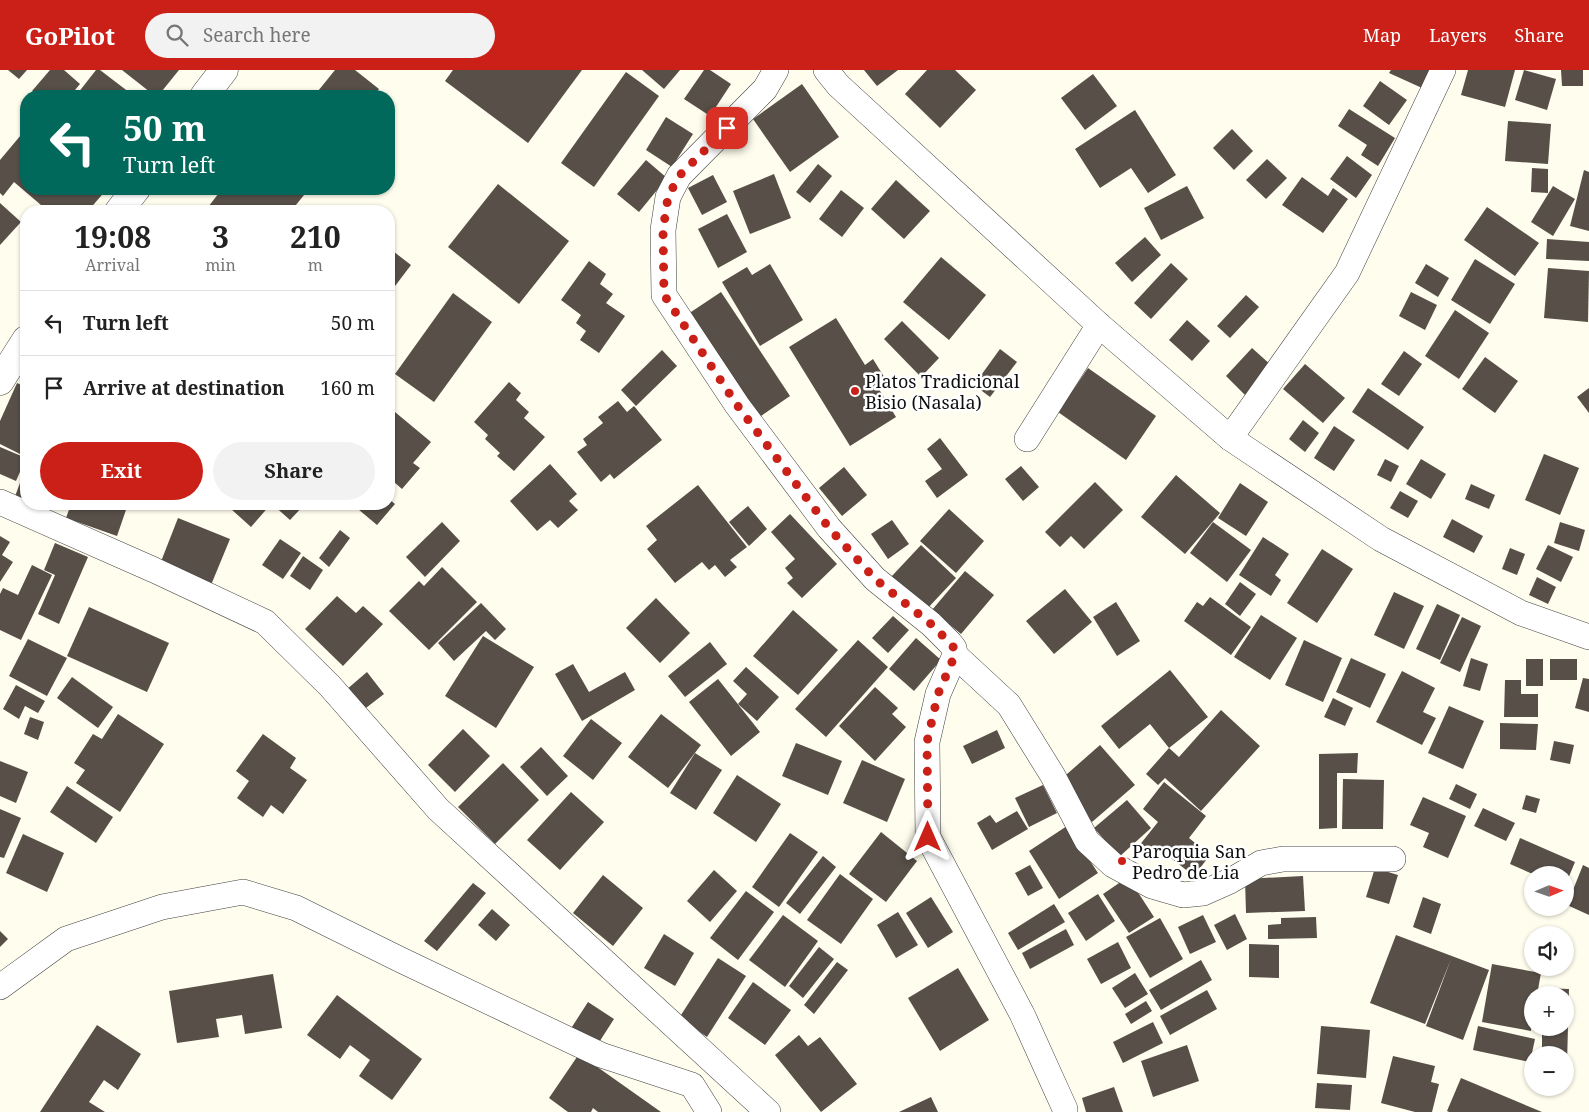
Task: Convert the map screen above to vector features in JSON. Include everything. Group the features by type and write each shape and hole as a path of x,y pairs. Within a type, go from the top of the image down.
{"street":[{"path":"209,90 224,70"},
{"path":"776,70 765,89 679,176 668,197 663,230 664,295 737,405 829,528 875,579 931,624 954,648 955,655 938,694 927,742 928,837 1022,1014 1065,1108 1065,1112"},
{"path":"826,70 838,85 1099,325 1230,438 1381,539 1522,613 1589,637"},
{"path":"1230,438 1347,273 1443,70"},
{"path":"124,205 131,195"},
{"path":"1028,438 1099,325"},
{"path":"0,381 20,349"},
{"path":"0,502 154,570 265,622 330,686 438,809 768,1112"},
{"path":"955,655 1009,705 1053,776 1087,841 1112,865 1152,886 1183,895 1203,893 1230,881 1261,863 1283,859 1393,859"},
{"path":"0,987 66,939 162,907 242,892 296,908 601,1055 692,1085 709,1112"}],"building":[{"path":"8,70 27,70 19,79"},
{"path":"50,70 64,70 80,84 75,90 33,90"},
{"path":"96,70 100,70 126,90 80,90"},
{"path":"122,70 179,70 163,90 147,90"},
{"path":"335,70 355,70 379,89 378,90 319,90"},
{"path":"453,70 582,70 528,143 445,81"},
{"path":"642,70 680,70 664,89"},
{"path":"704,70 710,70 731,84 710,116 684,99"},
{"path":"864,70 898,70 877,86"},
{"path":"927,70 955,70 976,90 940,128 905,94"},
{"path":"1391,70 1431,70 1422,88 1389,73"},
{"path":"1468,70 1515,70 1505,107 1461,95"},
{"path":"1524,70 1556,79 1547,110 1515,100"},
{"path":"1561,70 1583,70 1583,86 1562,86"},
{"path":"626,72 659,96 594,187 561,163"},
{"path":"1093,74 1117,106 1085,130 1061,98"},
{"path":"1380,81 1407,100 1389,125 1363,106"},
{"path":"802,84 839,137 790,172 753,119"},
{"path":"1349,109 1395,138 1378,166 1361,155 1367,145 1338,126"},
{"path":"1135,110 1176,175 1148,193 1131,168 1100,188 1075,149"},
{"path":"666,117 693,134 672,167 646,150"},
{"path":"1508,121 1551,124 1548,164 1505,161"},
{"path":"1232,129 1253,151 1234,170 1213,148"},
{"path":"20,136 20,187 14,182 3,196 0,193 0,160"},
{"path":"1347,156 1372,175 1356,198 1330,179"},
{"path":"1267,159 1287,178 1266,199 1246,180"},
{"path":"646,160 667,178 639,212 617,194"},
{"path":"818,164 832,176 810,203 796,192"},
{"path":"1532,168 1548,169 1548,193 1531,192"},
{"path":"1584,170 1589,172 1589,231 1570,226"},
{"path":"774,174 791,218 750,234 733,191"},
{"path":"713,175 727,202 702,215 688,188"},
{"path":"1302,177 1328,196 1333,188 1348,199 1323,233 1282,205"},
{"path":"896,180 930,211 904,239 871,209"},
{"path":"498,184 569,241 519,304 448,247"},
{"path":"1187,186 1204,218 1161,240 1144,208"},
{"path":"1553,186 1575,199 1553,236 1531,222"},
{"path":"841,190 864,208 842,237 819,219"},
{"path":"29,195 102,195 93,205 41,205"},
{"path":"217,195 304,195 296,205 210,205"},
{"path":"0,203 20,223 0,245"},
{"path":"1487,207 1539,243 1515,276 1464,240"},
{"path":"727,214 747,252 718,268 698,229"},
{"path":"1145,237 1161,255 1132,282 1115,263"},
{"path":"1547,239 1589,242 1589,261 1546,259"},
{"path":"395,253 411,265 395,286"},
{"path":"941,257 986,295 949,340 903,302"},
{"path":"1475,259 1515,284 1490,324 1451,300"},
{"path":"589,261 606,274 600,284 613,294 606,303 625,316 599,353 580,340 586,331 576,323 581,315 561,300"},
{"path":"1171,263 1188,279 1151,319 1134,303"},
{"path":"770,264 803,320 760,346 722,282 747,267 752,275"},
{"path":"1426,264 1449,278 1438,297 1415,283"},
{"path":"1548,268 1589,271 1588,322 1544,318"},
{"path":"721,292 790,396 758,418 688,314"},
{"path":"1411,292 1437,305 1425,330 1399,316"},
{"path":"453,293 492,322 434,402 395,374"},
{"path":"1246,295 1259,307 1230,338 1217,326"},
{"path":"1455,310 1489,333 1459,379 1425,356"},
{"path":"836,318 865,365 873,359 886,380 877,386 896,417 850,446 789,347"},
{"path":"1187,320 1210,341 1192,361 1169,340"},
{"path":"902,321 939,358 921,377 884,339"},
{"path":"1252,348 1272,366 1245,395 1226,376"},
{"path":"1000,349 1017,362 990,397 974,385"},
{"path":"662,350 677,366 636,406 621,390"},
{"path":"1404,351 1422,364 1399,396 1381,384"},
{"path":"1485,357 1518,381 1495,413 1462,389"},
{"path":"1305,364 1345,398 1323,423 1283,389"},
{"path":"1088,368 1156,416 1126,460 1058,412"},
{"path":"509,382 521,393 516,400 529,412 524,418 545,437 514,471 497,456 500,453 485,439 488,435 474,422"},
{"path":"17,383 20,384 20,454 0,444 0,421"},
{"path":"1368,388 1424,427 1408,450 1352,412"},
{"path":"1589,388 1589,413 1577,397"},
{"path":"618,401 627,412 634,406 662,440 614,479 610,474 601,482 577,452 587,445 583,439 603,423 598,417"},
{"path":"395,412 431,442 413,463 420,468 402,489 395,483"},
{"path":"1303,420 1319,433 1305,452 1289,439"},
{"path":"1334,426 1355,440 1334,471 1314,458"},
{"path":"940,438 968,475 937,498 925,481 942,469 927,449"},
{"path":"0,447 20,455 20,472 16,481 0,474"},
{"path":"1544,454 1579,468 1560,515 1525,500"},
{"path":"1385,459 1399,466 1391,482 1377,475"},
{"path":"1421,459 1446,474 1431,499 1406,484"},
{"path":"550,464 577,494 569,501 578,510 558,528 550,520 537,531 510,501"},
{"path":"1021,466 1039,487 1023,501 1005,479"},
{"path":"844,467 867,495 842,516 819,488"},
{"path":"1176,475 1220,513 1185,554 1141,517"},
{"path":"1095,482 1123,510 1084,549 1071,536 1060,547 1045,532"},
{"path":"20,483 20,502 14,499"},
{"path":"1240,483 1268,502 1246,536 1218,518"},
{"path":"1471,484 1495,495 1489,509 1465,499"},
{"path":"698,485 747,547 730,560 737,567 725,577 715,565 709,570 702,562 675,583 647,549 657,540 646,526"},
{"path":"1400,491 1418,501 1408,518 1390,508"},
{"path":"748,506 767,529 749,546 729,522"},
{"path":"949,509 984,541 956,573 920,541"},
{"path":"69,510 126,510 117,536 66,518"},
{"path":"232,510 266,510 251,527"},
{"path":"279,510 299,510 290,520"},
{"path":"359,510 390,510 377,525"},
{"path":"790,514 837,564 802,598 787,583 793,578 785,568 795,559 771,532"},
{"path":"178,518 230,539 211,585 160,564"},
{"path":"1452,519 1483,536 1474,553 1443,537"},
{"path":"892,520 909,544 888,559 871,534"},
{"path":"442,522 460,541 425,577 406,557"},
{"path":"1213,522 1251,550 1227,582 1190,553"},
{"path":"1560,522 1585,530 1579,551 1554,543"},
{"path":"340,530 350,538 329,567 319,558"},
{"path":"0,536 10,542 2,555 13,562 0,582"},
{"path":"1263,537 1289,554 1275,575 1281,580 1271,596 1239,575"},
{"path":"280,539 301,553 283,579 262,565"},
{"path":"55,543 88,557 59,624 38,614 55,575 44,570"},
{"path":"921,545 956,578 926,610 891,577"},
{"path":"1548,545 1573,557 1561,582 1536,569"},
{"path":"1510,548 1525,554 1517,575 1502,569"},
{"path":"1322,549 1353,569 1317,623 1287,603"},
{"path":"303,556 323,570 310,590 290,576"},
{"path":"32,565 52,575 21,640 0,630 0,594 3,588 18,595"},
{"path":"442,567 477,602 429,650 389,611 419,581 424,586"},
{"path":"965,571 994,595 961,634 932,610"},
{"path":"1537,577 1556,587 1548,604 1529,595"},
{"path":"1240,582 1256,594 1240,616 1225,604"},
{"path":"1065,589 1092,622 1054,654 1026,621"},
{"path":"1394,592 1424,606 1404,649 1374,635"},
{"path":"337,596 356,613 363,606 383,624 343,666 305,629"},
{"path":"1210,597 1251,627 1231,655 1184,621 1197,602 1203,606"},
{"path":"656,598 690,633 660,663 626,628"},
{"path":"1116,602 1140,641 1117,656 1093,617"},
{"path":"481,603 506,629 495,640 486,631 454,661 438,643"},
{"path":"1437,604 1460,615 1440,660 1416,649"},
{"path":"89,607 169,643 147,692 67,656"},
{"path":"793,610 838,650 798,695 753,656"},
{"path":"1261,615 1297,638 1270,680 1234,657"},
{"path":"893,616 909,630 888,653 872,638"},
{"path":"1462,617 1481,626 1460,672 1440,663"},
{"path":"483,636 534,667 496,728 445,696"},
{"path":"916,638 941,660 914,691 889,669"},
{"path":"28,639 67,658 47,696 9,676"},
{"path":"858,640 888,667 826,737 795,709"},
{"path":"1304,640 1342,658 1323,702 1285,685"},
{"path":"710,642 727,664 685,697 668,676"},
{"path":"1351,658 1386,674 1370,708 1336,692"},
{"path":"1471,658 1488,664 1480,691 1463,686"},
{"path":"1526,659 1543,659 1543,686 1526,686"},
{"path":"1550,659 1577,659 1577,680 1550,680"},
{"path":"573,664 589,692 625,672 635,690 582,721 555,674"},
{"path":"746,667 779,697 757,721 738,704 747,694 733,681"},
{"path":"1170,670 1208,717 1169,748 1150,724 1119,749 1101,726"},
{"path":"1402,671 1435,688 1423,712 1436,718 1422,745 1376,722"},
{"path":"367,672 384,694 362,711 346,690"},
{"path":"72,677 113,707 98,728 57,698"},
{"path":"1583,678 1589,679 1589,712 1575,708"},
{"path":"718,679 760,732 731,756 689,702"},
{"path":"1505,680 1521,680 1521,694 1538,694 1538,717 1504,717"},
{"path":"16,685 45,701 38,713 25,706 19,719 3,709"},
{"path":"875,687 898,708 892,714 906,727 875,761 839,726"},
{"path":"1333,698 1353,708 1345,726 1324,717"},
{"path":"1449,706 1484,721 1463,769 1428,753"},
{"path":"1221,710 1260,746 1201,811 1165,778 1158,785 1146,774 1169,748 1179,757"},
{"path":"118,714 164,744 120,812 76,783 85,770 74,763 93,734 102,739"},
{"path":"661,714 701,745 668,788 628,757"},
{"path":"30,717 44,722 38,740 24,734"},
{"path":"591,719 622,743 593,780 563,756"},
{"path":"1500,723 1538,724 1536,750 1500,749"},
{"path":"463,729 490,756 455,792 428,765"},
{"path":"997,730 1005,748 972,764 963,746"},
{"path":"263,734 296,758 290,768 307,780 283,814 271,805 263,817 237,798 249,781 236,771"},
{"path":"1554,741 1574,745 1570,764 1550,760"},
{"path":"796,743 842,761 828,795 782,776"},
{"path":"1100,745 1135,785 1092,822 1058,782"},
{"path":"541,747 568,776 547,796 520,767"},
{"path":"695,753 722,770 696,810 670,793"},
{"path":"1358,753 1357,773 1337,773 1337,828 1319,829 1319,754"},
{"path":"862,760 905,779 887,822 843,803"},
{"path":"0,761 28,772 16,803 0,796"},
{"path":"503,763 539,800 495,844 458,807"},
{"path":"737,775 781,804 756,842 713,813"},
{"path":"1343,779 1384,780 1383,829 1342,829"},
{"path":"1164,782 1206,816 1189,838 1210,855 1194,876 1158,848 1150,857 1138,847 1158,822 1143,809"},
{"path":"1456,784 1477,794 1470,809 1449,799"},
{"path":"1043,785 1057,813 1029,827 1015,798"},
{"path":"67,786 113,817 96,843 50,812"},
{"path":"571,792 604,822 560,870 527,840"},
{"path":"1526,795 1540,799 1536,813 1522,809"},
{"path":"1423,797 1466,816 1448,858 1423,847 1429,833 1410,825"},
{"path":"1127,800 1151,828 1119,857 1094,828"},
{"path":"1483,808 1515,823 1506,841 1474,826"},
{"path":"0,809 21,818 4,858 0,857"},
{"path":"1017,811 1028,829 992,850 977,823 990,815 996,823"},
{"path":"1067,826 1098,873 1059,899 1029,851"},
{"path":"881,832 917,861 886,902 849,874"},
{"path":"790,833 818,852 779,907 752,887"},
{"path":"23,834 64,853 47,892 6,873"},
{"path":"1520,838 1575,862 1573,866 1524,866 1524,870 1510,864"},
{"path":"823,856 836,867 800,914 786,903"},
{"path":"1030,865 1043,888 1028,896 1015,873"},
{"path":"1583,865 1589,868 1589,915 1574,908 1574,888"},
{"path":"1375,868 1398,875 1389,904 1366,897"},
{"path":"714,870 737,891 710,922 687,901"},
{"path":"840,874 873,899 841,944 807,920"},
{"path":"603,875 643,908 613,946 573,913"},
{"path":"1303,876 1305,911 1246,913 1245,879"},
{"path":"1128,877 1154,917 1129,933 1103,894"},
{"path":"473,883 486,893 437,951 424,941"},
{"path":"746,891 774,912 738,960 710,938"},
{"path":"1098,894 1115,921 1086,941 1068,913"},
{"path":"931,897 953,932 928,948 906,913"},
{"path":"1423,897 1441,904 1431,934 1413,927"},
{"path":"1054,904 1065,922 1018,950 1008,933"},
{"path":"492,909 510,925 496,941 478,925"},
{"path":"898,912 918,945 896,958 877,925"},
{"path":"1235,914 1247,939 1227,950 1214,925"},
{"path":"783,915 818,941 785,987 749,960"},
{"path":"1203,915 1216,942 1190,954 1178,927"},
{"path":"1316,917 1317,938 1268,939 1268,925 1281,924 1281,918"},
{"path":"1160,918 1183,959 1150,978 1126,937"},
{"path":"1066,929 1074,945 1030,969 1022,953"},
{"path":"0,931 8,939 0,947"},
{"path":"664,934 694,953 675,986 644,968"},
{"path":"1396,935 1489,970 1463,1040 1426,1026 1451,959 1425,1024 1370,1003"},
{"path":"1118,942 1131,968 1101,984 1087,959"},
{"path":"1249,944 1279,945 1279,978 1249,977"},
{"path":"819,947 834,959 803,998 789,986"},
{"path":"718,958 746,976 707,1037 679,1018"},
{"path":"1201,960 1212,980 1161,1010 1149,990"},
{"path":"837,962 848,970 814,1014 804,1005"},
{"path":"1492,964 1524,970 1524,976 1540,976 1539,986 1524,986 1524,1030 1482,1022"},
{"path":"958,968 989,1020 940,1051 908,998"},
{"path":"1135,973 1148,994 1125,1008 1112,988"},
{"path":"273,974 282,1028 245,1034 242,1015 216,1019 219,1037 177,1043 169,991"},
{"path":"753,982 791,1010 765,1045 728,1018"},
{"path":"1207,990 1217,1009 1170,1035 1160,1016"},
{"path":"337,995 422,1059 392,1100 359,1076 370,1060 350,1045 340,1059 307,1035"},
{"path":"1146,1001 1152,1011 1131,1024 1125,1014"},
{"path":"588,1002 614,1019 596,1047 570,1030"},
{"path":"1153,1022 1163,1043 1123,1063 1113,1042"},
{"path":"97,1025 141,1054 118,1090 104,1080 89,1102 105,1112 40,1112"},
{"path":"1321,1026 1370,1030 1366,1078 1317,1074"},
{"path":"1478,1026 1535,1039 1533,1046 1524,1046 1524,1061 1473,1050"},
{"path":"799,1035 808,1046 820,1037 857,1084 821,1112 775,1055"},
{"path":"1542,1036 1568,1036 1567,1046 1542,1046"},
{"path":"1187,1045 1199,1081 1153,1097 1141,1061"},
{"path":"579,1054 661,1112 598,1112 593,1108 591,1112 568,1112 549,1098"},
{"path":"1393,1056 1435,1066 1431,1082 1439,1084 1432,1112 1415,1112 1381,1103"},
{"path":"1461,1078 1542,1112 1449,1112 1447,1111"},
{"path":"1317,1083 1352,1085 1350,1110 1315,1108"},
{"path":"1114,1087 1123,1112 1086,1112 1082,1098"},
{"path":"931,1097 938,1112 899,1112"}],"place":[{"name":"Platos Tradicional Bisio (Nasala)","path":"855,391"},
{"name":"Paroquia San Pedro de Lia","path":"1122,861"}],"route":[{"path":"727,128 679,176 668,197 663,230 664,295 737,405 829,528 875,579 931,624 954,648 955,655 938,694 927,742 928,837"}]}
